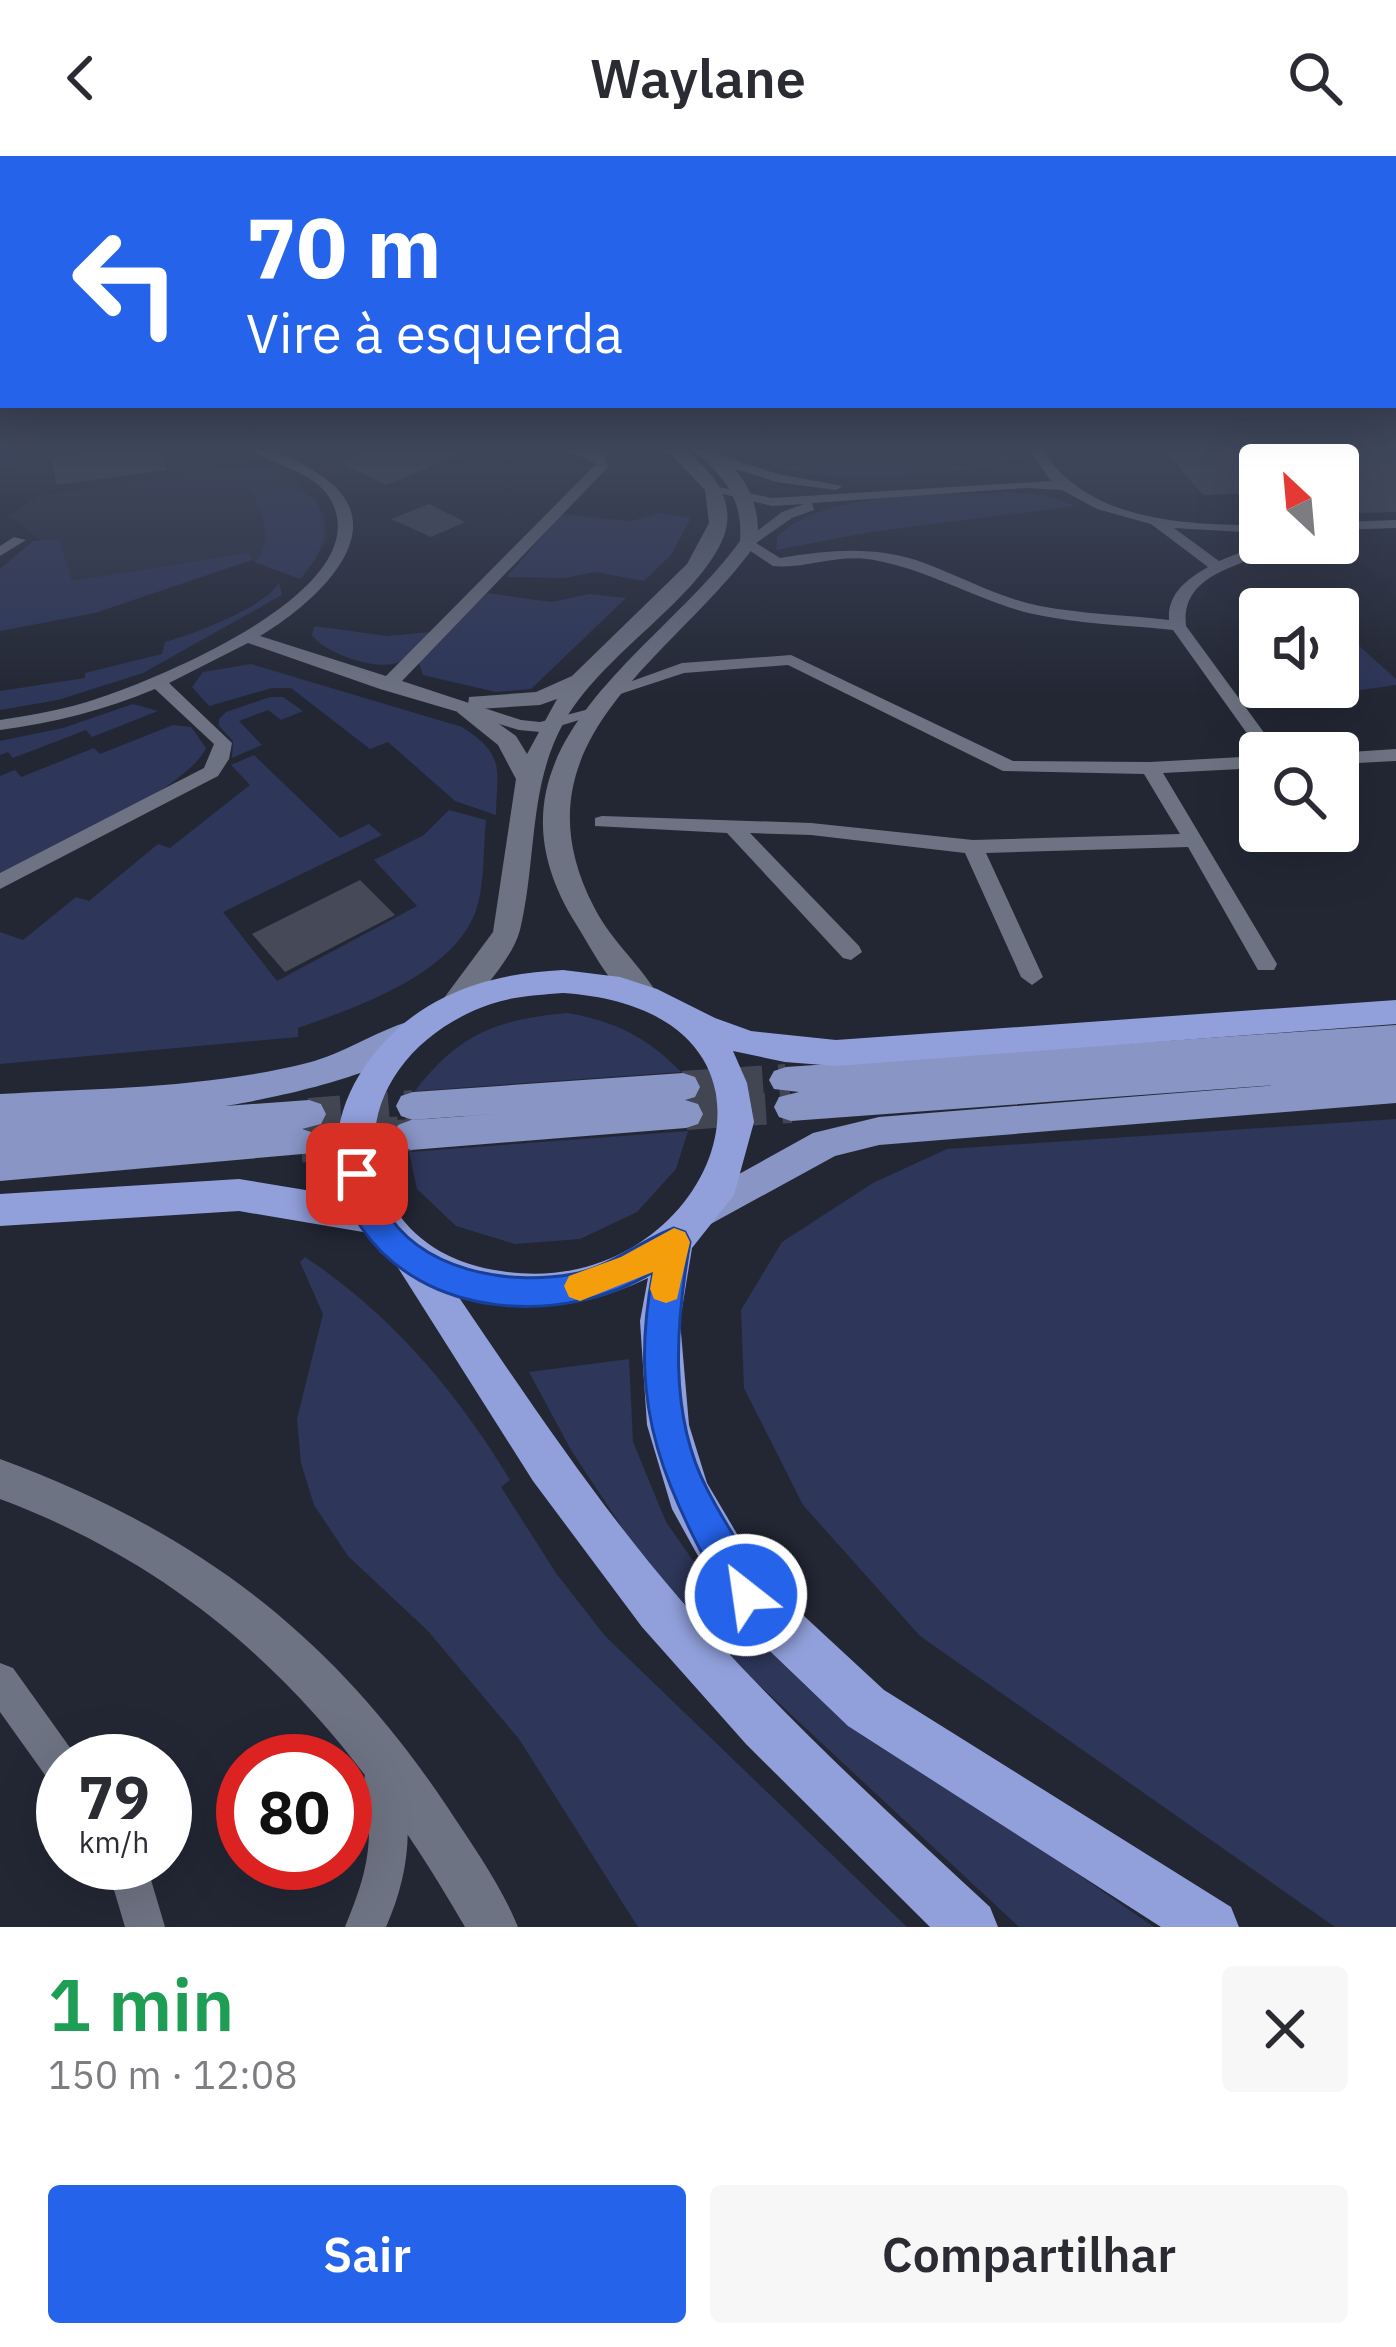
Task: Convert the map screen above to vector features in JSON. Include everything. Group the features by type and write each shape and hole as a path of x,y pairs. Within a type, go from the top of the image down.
{"highway":[{"path":"970,1927 815,1780 696,1653 538,1450 413,1262 372,1217 357,1174 357,1120 378,1072 440,1015 500,990 559,981 645,997 728,1037 769,1048 836,1053 1350,1015 1396,1016"},
{"path":"413,1262 453,1280 506,1291 574,1288 632,1268 674,1242 707,1210 735,1152 736,1097 715,1049 680,1014"},
{"path":"0,1210 239,1195 372,1217"},
{"path":"674,1242 660,1321 668,1425 688,1493 746,1595 866,1708 1211,1927"}],"main road":[{"path":"0,1108 232,1091 296,1080 372,1057 440,1015"},
{"path":"1396,1038 789,1093 1396,1063"},
{"path":"707,1210 826,1143 879,1131 1396,1088"},
{"path":"412,1120 685,1100"},
{"path":"0,1137 305,1129 0,1166"}],"street":[{"path":"0,725 50,718 156,680 247,638 331,575 347,533"},
{"path":"386,685 414,662 537,533"},
{"path":"440,1015 506,934 528,779 551,725 580,681 694,568 714,533"},
{"path":"748,533 748,542"},
{"path":"645,997 599,946 560,870 557,814 571,755 608,693 761,533"},
{"path":"1172,533 1225,565"},
{"path":"1225,565 1233,533"},
{"path":"0,552 19,540"},
{"path":"748,542 778,563 847,552 895,558 968,589 1036,610 1178,626"},
{"path":"1239,559 1177,601 1174,613 1178,626 1255,732"},
{"path":"247,638 528,727 593,713"},
{"path":"608,693 682,668 791,660 1010,767 1239,763"},
{"path":"0,882 211,772 223,743 156,680"},
{"path":"464,705 540,698 580,681"},
{"path":"464,705 508,740 528,779"},
{"path":"551,725 571,755"},
{"path":"1359,757 1396,755"},
{"path":"1150,768 1266,964"},
{"path":"602,823 731,825 974,848 1194,840"},
{"path":"731,825 851,952"},
{"path":"974,848 1032,977"},
{"path":"0,1479 102,1520 206,1582 296,1655 367,1734"},
{"path":"0,1682 38,1734"},
{"path":"372,1740 440,1833 493,1927"},
{"path":"365,1927 379,1900 391,1832 372,1744"},
{"path":"134,1890 145,1927"}],"shaded area":[{"path":"31,533 326,533 327,540 302,578 251,560 101,610 42,586 39,540"},
{"path":"324,533 315,560 300,579 254,562 265,535"},
{"path":"545,533 683,533 671,555 644,581 595,572 564,578 506,577"},
{"path":"783,533 868,533 776,550 777,537"},
{"path":"59,539 72,581 249,553 252,560 95,613 0,631 0,569 33,541"},
{"path":"279,583 282,595 143,673 58,700 0,710 0,691 85,678 85,673 162,654 165,642 245,610"},
{"path":"487,593 552,602 589,594 626,598 531,689 496,692 423,675 419,663"},
{"path":"314,626 387,636 431,632 403,660 382,665 329,649 312,635"},
{"path":"1359,646 1396,679 1396,685 1359,690"},
{"path":"251,664 462,727 486,746 496,764 496,815 455,801 388,742 370,749 291,688 272,688 209,706 192,687 203,672"},
{"path":"283,697 303,711 281,720 268,710 239,721 262,745 232,758 233,741 219,726 219,719 226,712"},
{"path":"133,704 158,711 92,737 86,730 13,758 8,752 0,755 0,741 63,728"},
{"path":"173,725 191,727 206,748 172,783 113,818 0,873 0,776 15,770 21,777 94,748 100,754"},
{"path":"254,755 340,838 369,824 382,835 223,912 277,981 417,906 374,860 424,835 449,810 486,820 481,891 463,935 445,954 399,986 298,1028 298,1037 0,1064 0,932 23,940 76,897 89,901 158,844 170,848 250,785 231,765"},
{"path":"568,1013 630,1033 681,1072 415,1091 447,1056 481,1033 521,1020"},
{"path":"1396,1119 1396,1927 1335,1927 920,1636 803,1505 744,1388 741,1310 782,1242 873,1183 947,1149"},
{"path":"688,1131 676,1169 637,1212 580,1239 515,1244 456,1226 417,1189 409,1152"},
{"path":"305,1257 394,1329 445,1386 510,1480 501,1487 556,1573 605,1636 907,1927 638,1927 519,1739 428,1631 348,1556 314,1505 301,1463 297,1419 323,1314 300,1262"},
{"path":"629,1359 633,1442 666,1522 713,1589 805,1685 1154,1927 1019,1927 712,1641 631,1541 571,1450 529,1372"}],"building":[{"path":"360,880 395,915 285,972 252,934"}],"tunnel":[{"path":"683,1087 786,1080"},
{"path":"309,1114 413,1106"},
{"path":"686,1114 791,1107"},
{"path":"301,1143 411,1135 397,1136"}],"slow traffic":[{"path":"580,1286 632,1268 674,1242 666,1289"}],"route":[{"path":"357,1174 372,1217 413,1262 453,1280 506,1291 574,1288 632,1268 674,1242 660,1321 659,1361 668,1425 688,1493 746,1595"}]}
